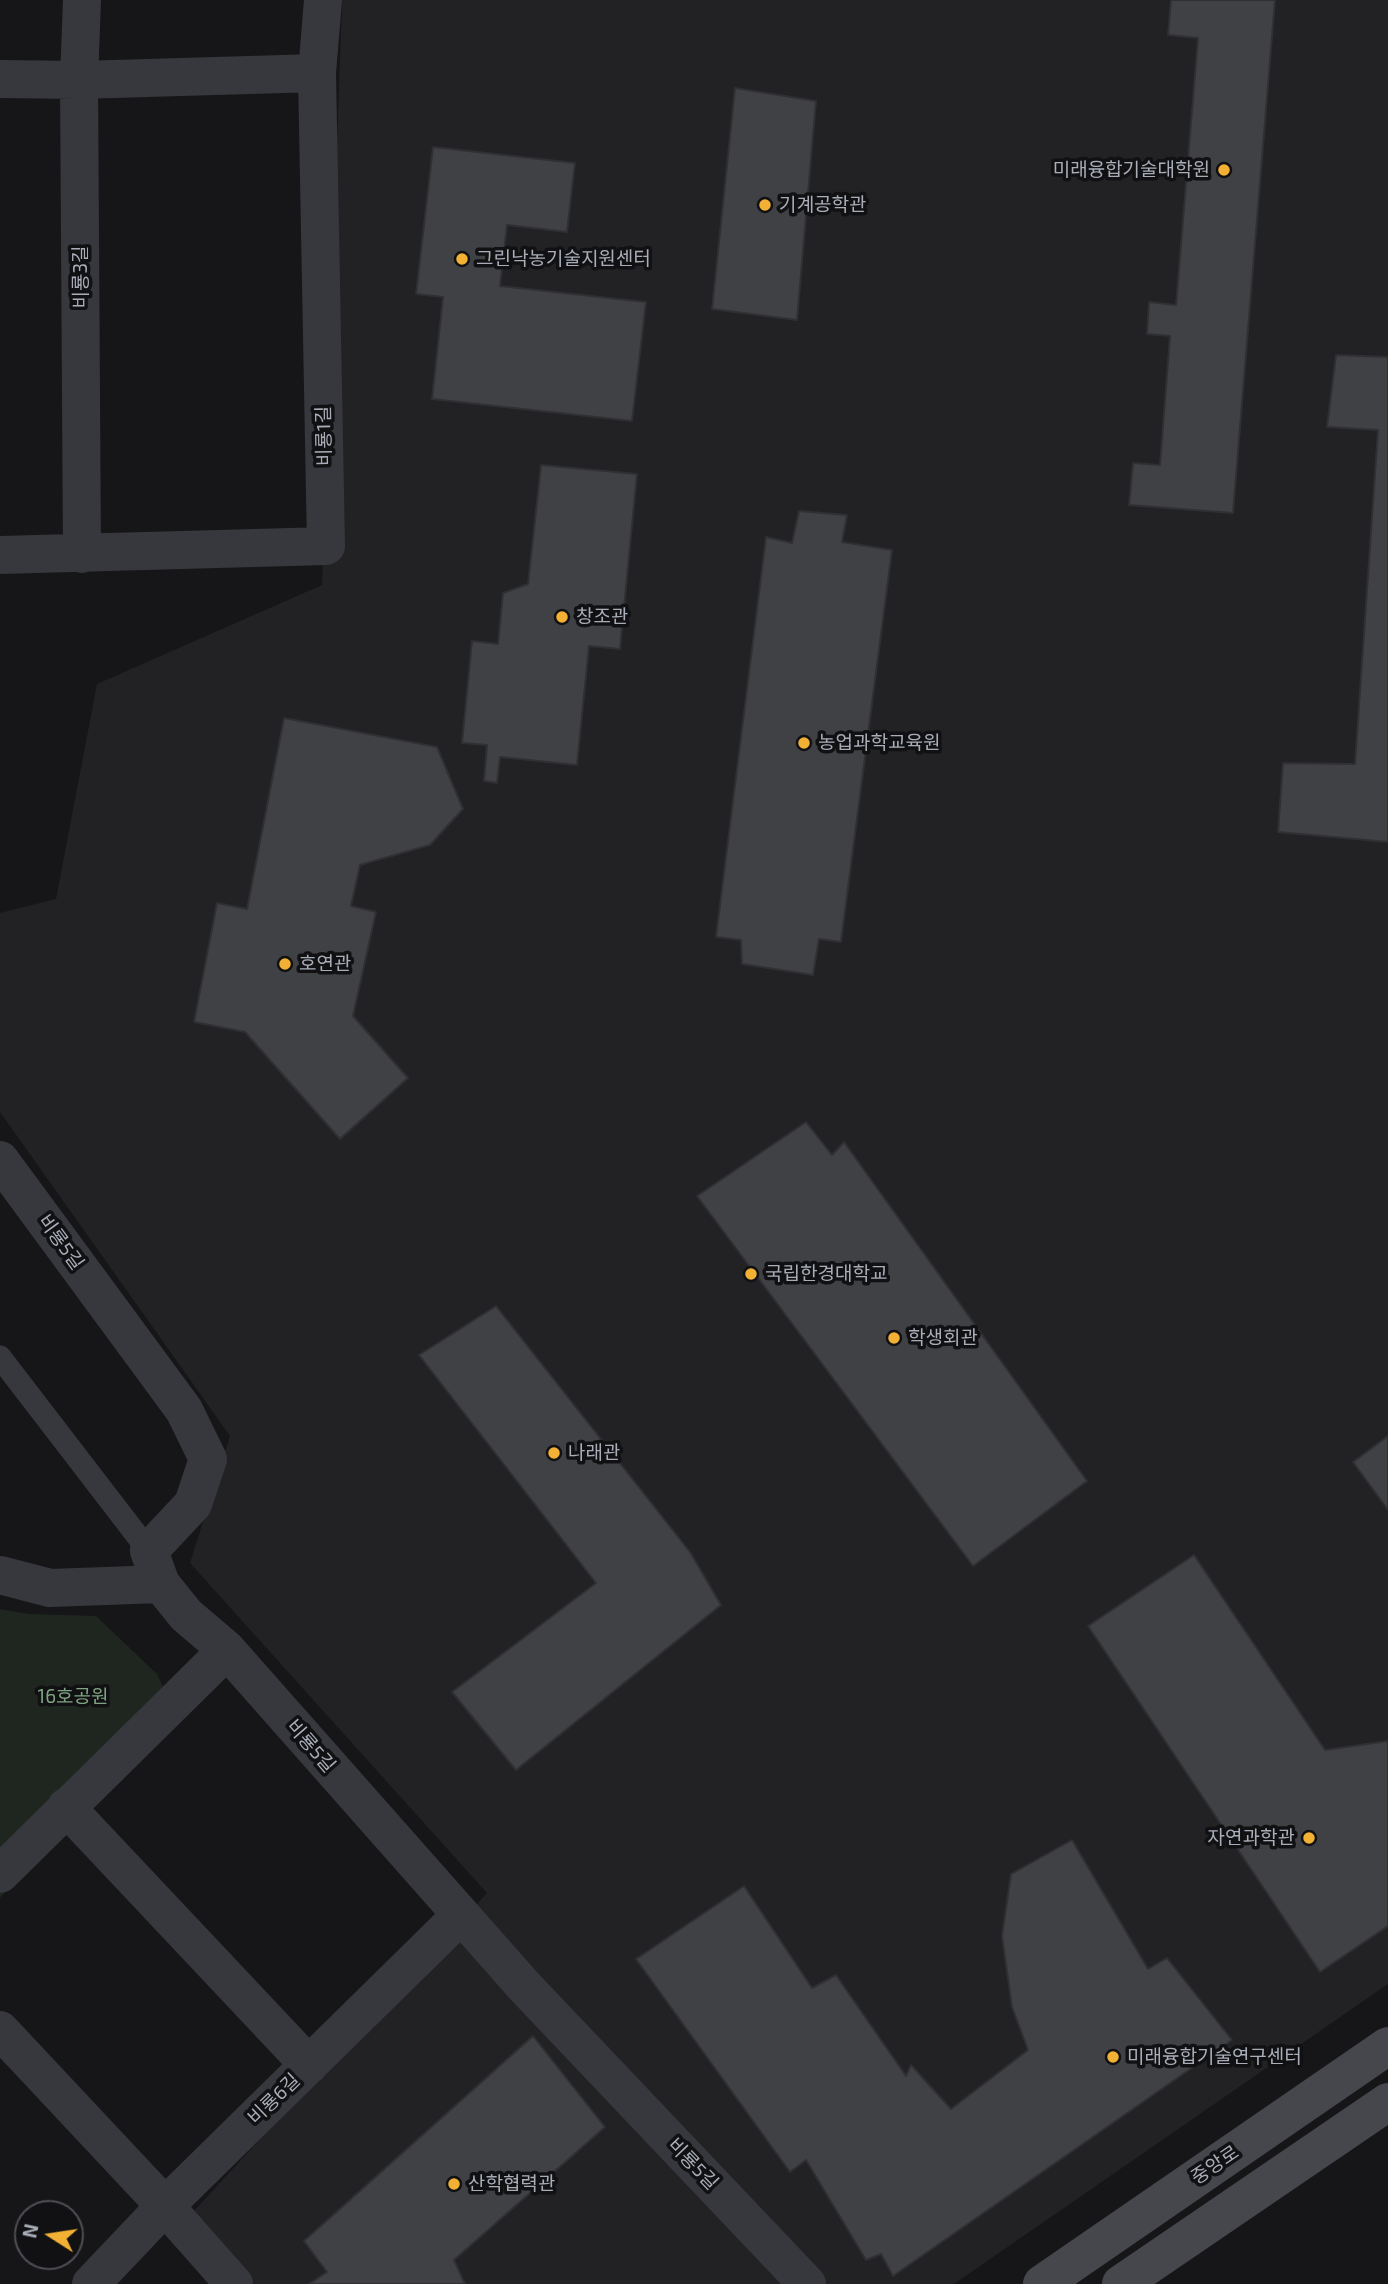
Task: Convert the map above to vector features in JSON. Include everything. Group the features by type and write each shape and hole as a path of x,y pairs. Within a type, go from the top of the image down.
{"main road":[{"name":"중앙로","path":"1042,2284 1388,2046"},
{"path":"1121,2284 1388,2102"}],"street":[{"name":"비룡3길","path":"82,0 79,80 82,554"},
{"name":"비룡1길","path":"0,555 326,546 317,74 323,0"},
{"path":"0,79 79,80 317,74"},
{"name":"비룡5길","path":"0,1160 184,1410 208,1459 193,1504 155,1568 186,1615 227,1650 524,1986 807,2284"},
{"path":"0,1575 50,1588 155,1568"},
{"path":"0,1874 227,1650"},
{"path":"66,1807 309,2065"},
{"name":"비룡6길","path":"91,2284 164,2206 460,1916"},
{"path":"0,2030 234,2284"}],"lane":[{"path":"0,1357 155,1568"}],"shaded area":[{"name":"국립한경대학교","path":"342,0 1388,0 1388,1984 954,2284 254,2284 194,2211 487,1893 190,1563 230,1436 0,1112 0,913 56,899 97,684 322,585"}],"green space":[{"name":"16호공원","path":"0,1609 29,1614 96,1616 157,1674 169,1699 0,1898"}],"building":[{"name":"미래융합기술대학원","path":"1171,0 1275,0 1233,513 1129,505 1133,463 1160,465 1170,336 1147,334 1149,302 1176,305 1198,38 1168,35"},
{"name":"기계공학관","path":"735,88 816,101 797,320 712,309"},
{"name":"그린낙농기술지원센터","path":"433,147 575,163 567,232 507,225 500,286 646,302 632,421 432,399 443,297 416,294"},
{"path":"1336,355 1388,357 1388,842 1278,832 1283,763 1355,764 1378,430 1327,427"},
{"name":"창조관","path":"541,465 637,474 620,649 589,646 577,765 500,757 497,783 484,781 487,745 462,743 472,641 498,644 503,593 528,584"},
{"name":"농업과학교육원","path":"799,511 847,515 842,542 892,550 841,942 819,939 813,975 742,964 741,940 716,937 766,537 792,543"},
{"name":"호연관","path":"284,718 437,747 463,809 430,845 360,865 351,906 376,912 353,1016 408,1078 340,1139 245,1032 194,1022 217,903 247,909"},
{"name":"학생회관","path":"806,1122 832,1155 844,1142 1087,1481 973,1566 697,1196"},
{"name":"나래관","path":"496,1306 690,1552 721,1605 516,1770 452,1692 596,1583 419,1355"},
{"path":"1388,1436 1388,1510 1353,1462"},
{"name":"자연과학관","path":"1194,1555 1325,1750 1388,1741 1388,1926 1320,1972 1088,1626"},
{"name":"미래융합기술연구센터","path":"1072,1840 1148,1969 1167,1958 1232,2040 893,2276 881,2254 866,2260 806,2160 790,2172 636,1959 744,1886 812,1988 836,1975 906,2076 911,2065 951,2109 1028,2050 1012,2007 1002,1936 1011,1874"},
{"name":"산학협력관","path":"533,2036 605,2127 454,2260 465,2284 309,2284 327,2272 304,2241"}],"place":[{"name":"미래융합기술대학원","path":"1224,170"},
{"name":"기계공학관","path":"765,205"},
{"name":"그린낙농기술지원센터","path":"462,259"},
{"name":"창조관","path":"562,617"},
{"name":"농업과학교육원","path":"804,743"},
{"name":"호연관","path":"285,964"},
{"name":"국립한경대학교","path":"751,1274"},
{"name":"학생회관","path":"894,1338"},
{"name":"나래관","path":"554,1453"},
{"name":"자연과학관","path":"1309,1838"},
{"name":"미래융합기술연구센터","path":"1113,2057"},
{"name":"산학협력관","path":"454,2184"}]}
